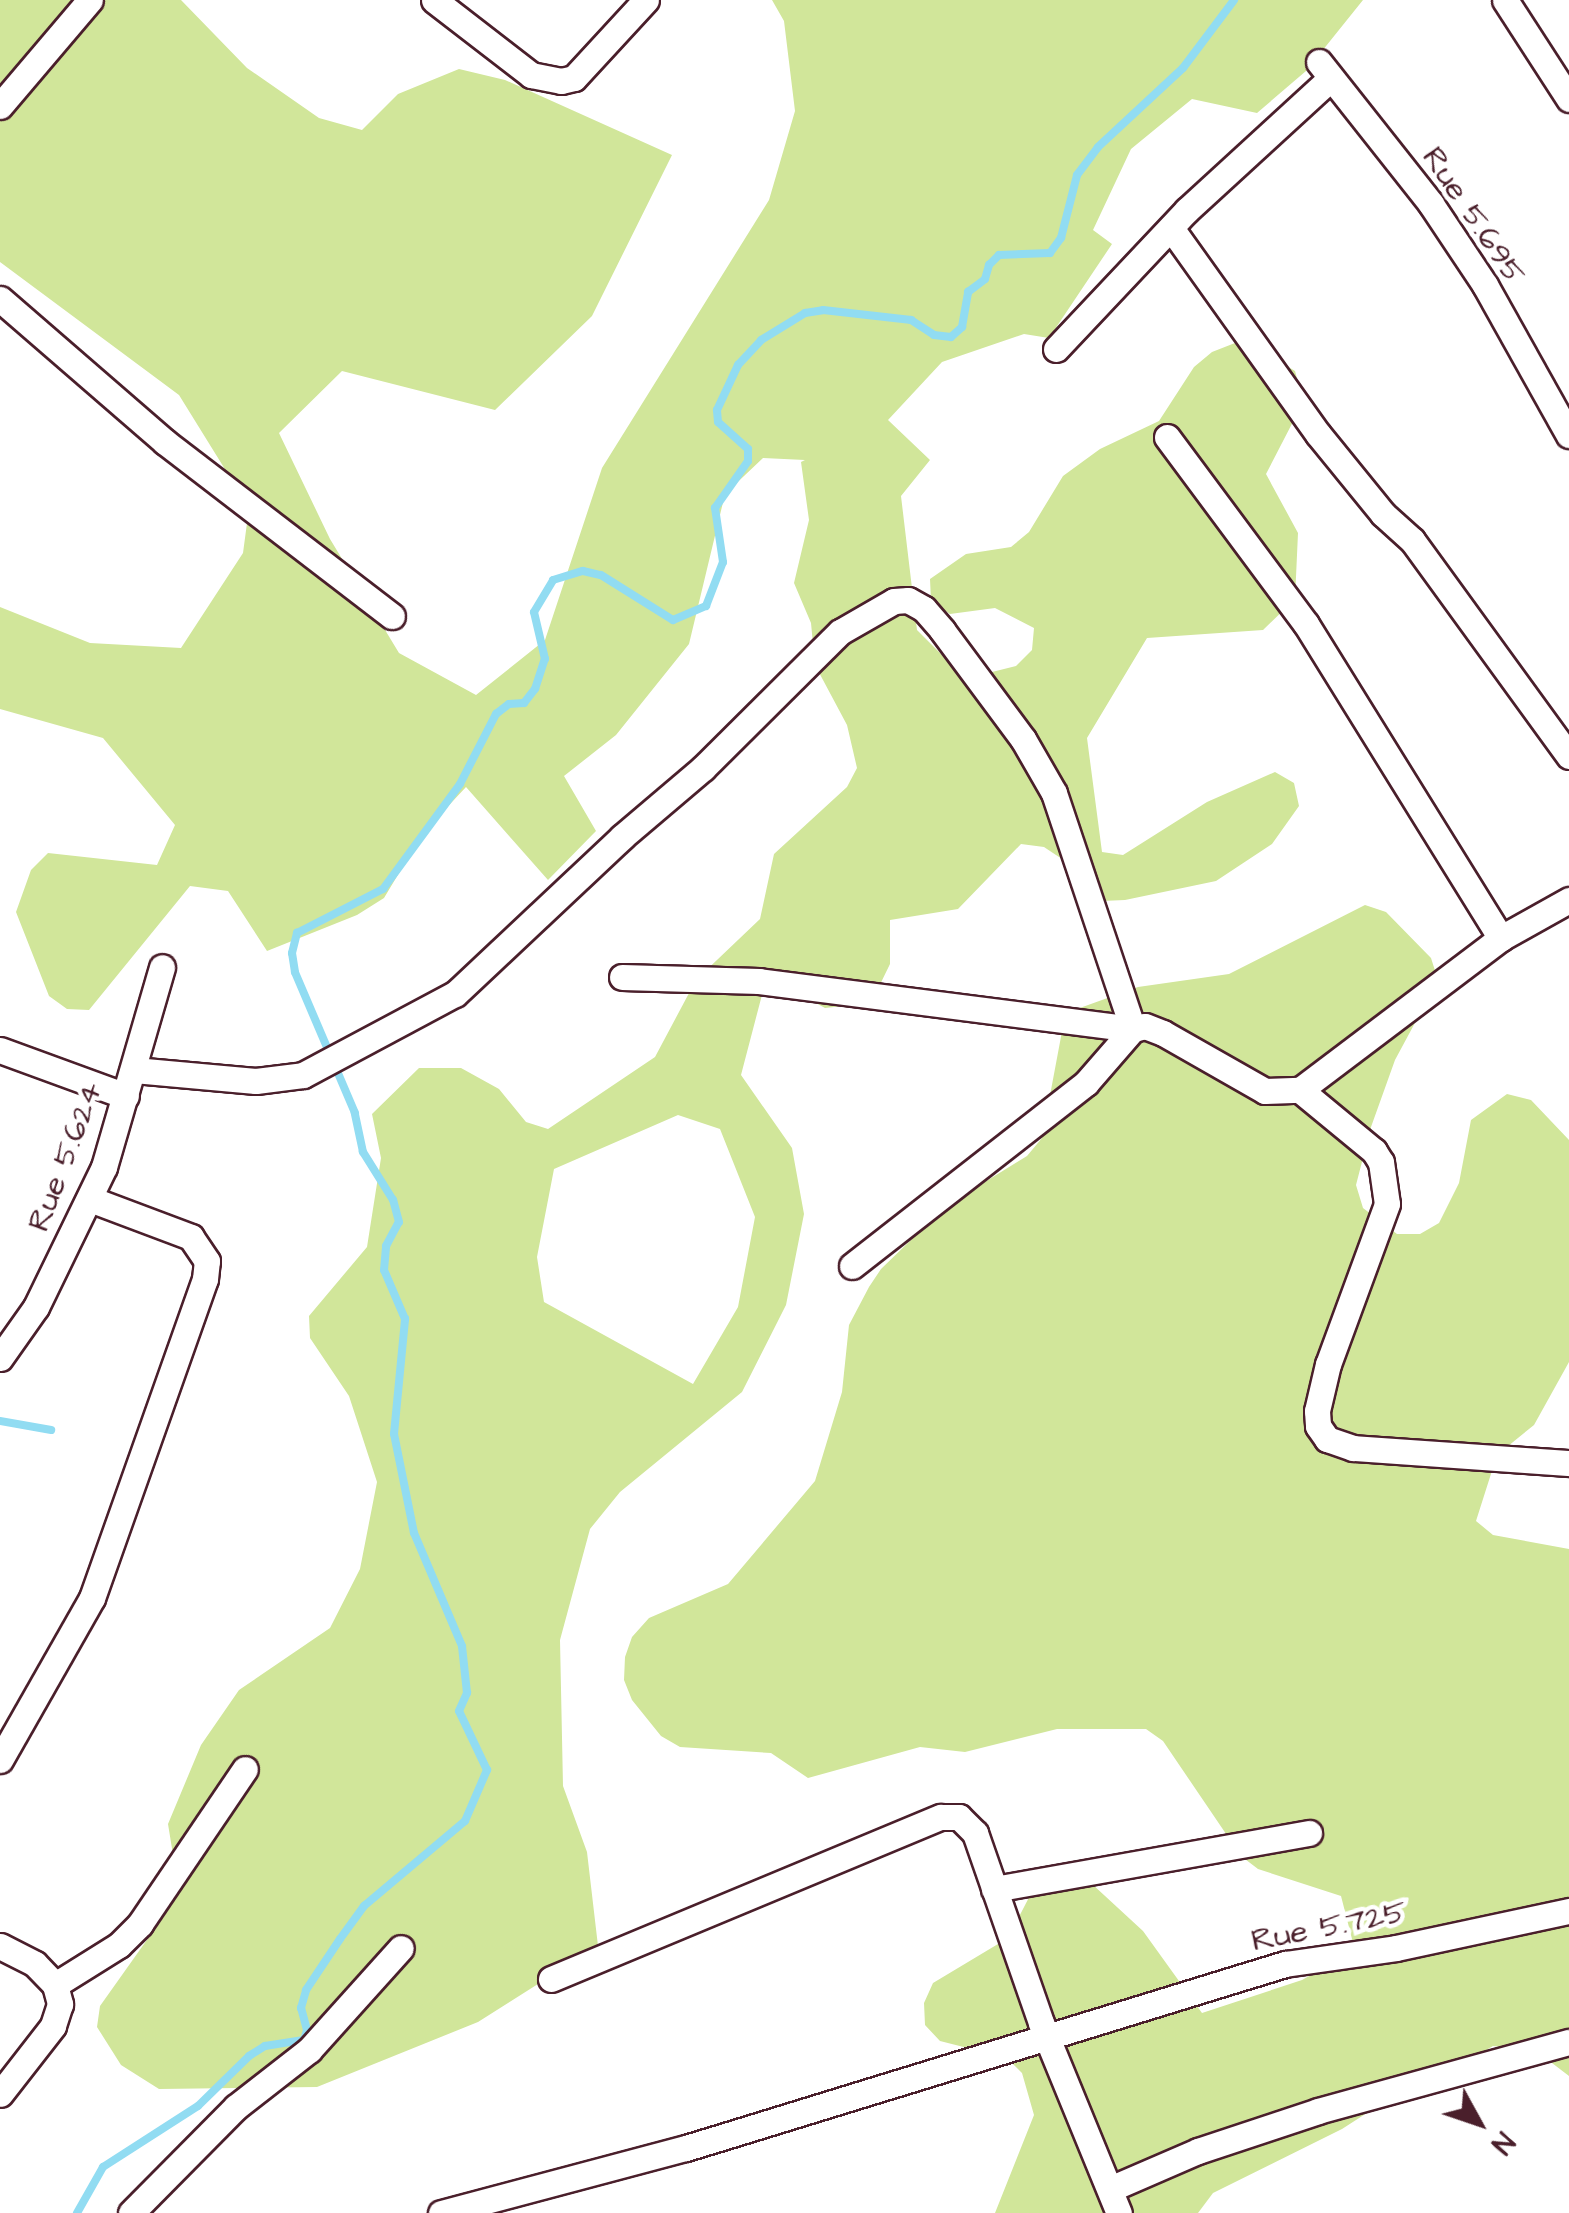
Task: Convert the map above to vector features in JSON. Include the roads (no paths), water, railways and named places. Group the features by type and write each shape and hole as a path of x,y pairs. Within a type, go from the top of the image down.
{"street":[{"path":"434,0 532,75 561,81 574,78 646,0"},
{"path":"1505,0 1569,100"},
{"path":"0,106 75,5"},
{"name":"Rue 5.695","path":"1171,228 1325,70 1431,204 1485,284 1563,426"},
{"path":"1056,349 1171,228 1318,434 1384,514 1412,540 1569,756"},
{"path":"0,299 166,442 392,616"},
{"path":"1166,437 1306,624 1501,938"},
{"path":"134,1070 256,1081 303,1075 456,994 622,836 702,768 840,632 894,601 908,600 924,610 942,630 1023,738 1054,793 1133,1028"},
{"path":"622,977 759,981 1133,1028 1145,1026 1265,1091 1300,1090 1501,938 1569,900"},
{"name":"Rue 5.624","path":"0,1358 36,1307 90,1199 126,1096 162,967"},
{"path":"852,1266 1086,1083 1133,1028"},
{"path":"0,1050 126,1096"},
{"path":"1300,1090 1374,1151 1380,1162 1387,1204 1328,1364 1318,1426 1327,1438 1354,1448 1569,1463"},
{"path":"0,1760 92,1598 205,1279 208,1261 191,1236 90,1199"},
{"path":"55,1985 119,1946 140,1924 245,1769"},
{"path":"551,1979 942,1817 959,1817 968,1824 1048,2040 1119,2213"},
{"path":"994,1889 1309,1833"},
{"name":"Rue 5.725","path":"442,2213 686,2148 1048,2040 1285,1964 1396,1948 1569,1911"},
{"path":"0,1946 36,1964 55,1985 60,2004 53,2026 0,2094"},
{"path":"131,2213 236,2108 309,2050 400,1948"},
{"path":"1110,2188 1198,2151 1318,2111 1569,2042"}],"waterway":[{"path":"77,2213 103,2167 198,2106 249,2056 265,2046 304,2040 307,2030 301,2008 306,1990 340,1939 364,1906 465,1821 487,1770 459,1711 467,1693 462,1646 414,1533 394,1434 405,1319 384,1270 386,1246 399,1222 393,1200 363,1152 355,1113 295,972 292,953 297,933 383,889 460,784 496,714 509,704 524,703 535,689 545,659 534,612 553,580 583,571 601,575 673,620 706,606 723,562 715,508 748,461 748,449 718,422 717,410 738,365 761,340 805,313 823,310 911,320 934,335 951,337 962,327 968,292 985,279 989,265 999,255 1050,253 1061,238 1077,175 1098,147 1183,68 1234,0"},
{"path":"0,1421 51,1430"}]}
